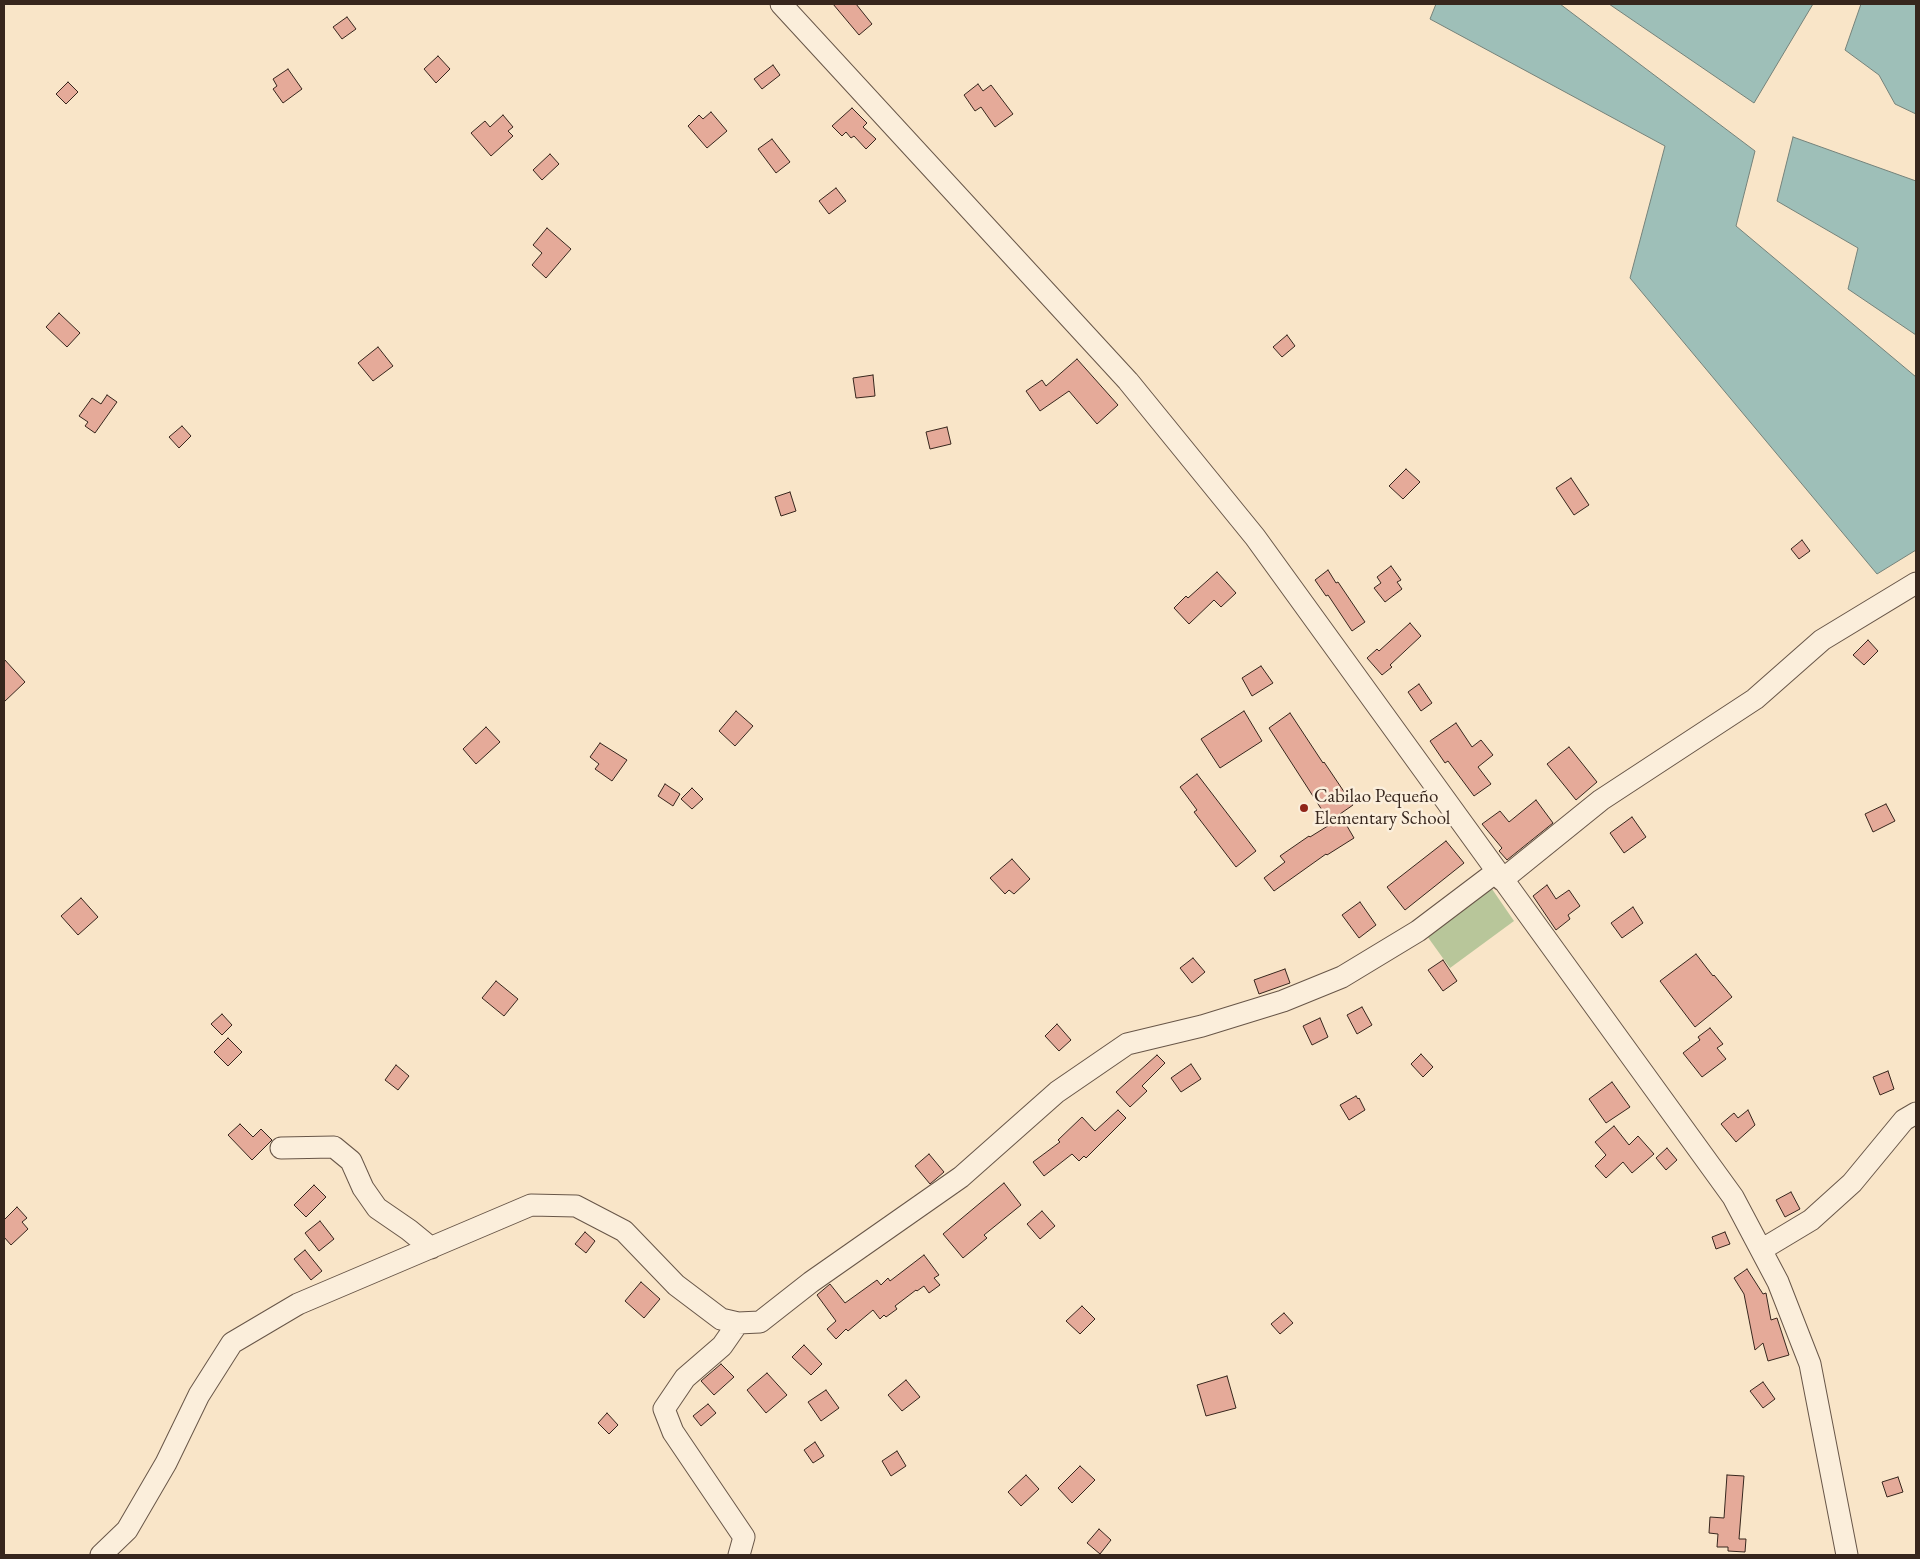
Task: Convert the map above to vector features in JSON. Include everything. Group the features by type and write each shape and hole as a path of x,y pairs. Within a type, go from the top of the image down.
{"street":[{"path":"781,4 1128,381 1255,537 1733,1197 1778,1282 1810,1364 1847,1555"},
{"path":"101,1555 127,1530 166,1463 199,1395 232,1343 298,1304 531,1205 576,1206 624,1231 676,1285 721,1319 738,1323 760,1322 812,1282 961,1176 1057,1092 1127,1044 1202,1026 1283,1001 1342,977 1418,931 1499,876 1601,800 1755,699 1822,640 1916,583"},
{"path":"1761,1250 1810,1220 1852,1183 1904,1120 1916,1113"},
{"path":"281,1148 334,1147 351,1160 363,1188 377,1208 409,1230 430,1248"},
{"path":"738,1323 722,1346 685,1378 664,1409 673,1432 744,1537 739,1555"}],"green space":[{"path":"1492,889 1514,921 1450,968 1427,936"}],"water":[{"path":"1436,4 1560,4 1755,151 1736,226 1916,377 1916,550 1877,574 1630,278 1665,146 1430,19"},
{"path":"1609,4 1813,4 1754,103"},
{"path":"1861,4 1916,4 1916,114 1895,104 1879,75 1845,50"},
{"path":"1793,137 1916,181 1916,335 1848,289 1858,248 1777,201"}],"building":[{"path":"833,4 856,4 872,24 859,35"},
{"path":"347,17 356,29 342,39 333,27"},
{"path":"438,56 450,69 436,83 424,69"},
{"path":"773,65 780,75 762,89 754,79"},
{"path":"288,69 302,89 283,103 273,89 277,86 273,79"},
{"path":"68,82 78,92 66,104 56,94"},
{"path":"978,84 983,91 991,85 1013,114 995,127 981,107 975,111 964,95"},
{"path":"852,108 867,123 863,127 876,139 866,149 854,136 851,138 846,132 842,136 832,126"},
{"path":"711,112 727,131 707,148 688,126 699,115 703,119"},
{"path":"503,115 513,127 508,131 513,136 491,156 471,133 485,121 490,127"},
{"path":"772,139 790,162 776,173 758,149"},
{"path":"550,154 559,164 542,180 533,170"},
{"path":"836,188 846,201 829,214 819,201"},
{"path":"547,228 571,249 546,278 532,265 542,253 533,245"},
{"path":"59,313 80,333 67,347 46,327"},
{"path":"1287,335 1295,346 1282,357 1273,347"},
{"path":"378,347 393,366 373,381 358,363"},
{"path":"1077,359 1118,405 1097,424 1069,391 1040,411 1026,391 1042,380 1046,386"},
{"path":"873,375 875,396 856,398 853,378"},
{"path":"107,395 117,402 95,433 85,426 88,422 79,416 92,398 101,404"},
{"path":"182,426 191,436 179,448 169,437"},
{"path":"947,427 951,444 930,449 926,432"},
{"path":"1406,469 1420,482 1403,499 1389,486"},
{"path":"1571,478 1589,505 1574,515 1556,488"},
{"path":"790,492 796,511 781,516 775,497"},
{"path":"1802,540 1810,551 1799,559 1791,549"},
{"path":"1391,566 1401,580 1397,582 1402,589 1385,602 1374,588 1381,583 1377,577"},
{"path":"1328,570 1365,622 1352,631 1328,595 1326,596 1315,580"},
{"path":"1217,572 1236,593 1221,607 1214,600 1189,624 1174,608"},
{"path":"1410,623 1421,636 1382,675 1367,658 1377,649 1379,651"},
{"path":"1868,640 1878,651 1864,665 1853,655"},
{"path":"4,659 25,682 4,702"},
{"path":"1261,666 1273,683 1252,696 1242,678"},
{"path":"1419,684 1432,703 1421,711 1408,692"},
{"path":"736,711 753,726 735,746 719,731"},
{"path":"1244,711 1262,741 1220,768 1201,739"},
{"path":"1290,713 1353,805 1340,814 1354,838 1326,854 1274,891 1264,878 1285,862 1280,856 1309,836 1331,824 1269,728"},
{"path":"1456,723 1472,747 1481,740 1493,755 1478,767 1491,784 1474,796 1448,761 1445,763 1430,741"},
{"path":"486,727 500,742 476,764 463,749"},
{"path":"600,743 627,760 612,781 595,769 599,764 590,757"},
{"path":"1569,747 1597,782 1576,800 1547,764"},
{"path":"1197,774 1256,851 1236,867 1194,812 1197,810 1180,787"},
{"path":"665,784 680,794 673,806 658,796"},
{"path":"692,788 703,799 692,809 681,799"},
{"path":"1536,800 1553,823 1507,860 1499,851 1502,848 1482,824 1500,811 1509,822"},
{"path":"1886,804 1895,821 1873,832 1865,814"},
{"path":"1632,817 1646,837 1624,853 1610,833"},
{"path":"1446,841 1464,863 1405,910 1387,887"},
{"path":"1012,859 1030,879 1014,894 1009,890 1005,894 990,878"},
{"path":"1547,885 1556,899 1569,890 1580,906 1568,915 1570,919 1556,930 1533,896"},
{"path":"81,898 98,917 78,935 61,916"},
{"path":"1360,902 1376,925 1359,938 1342,915"},
{"path":"1633,907 1643,923 1622,938 1611,923"},
{"path":"1696,954 1732,997 1695,1027 1660,981"},
{"path":"1193,958 1205,972 1192,983 1180,968"},
{"path":"1443,960 1457,981 1443,991 1428,970"},
{"path":"1285,969 1290,983 1259,994 1254,980"},
{"path":"496,981 518,999 504,1016 482,998"},
{"path":"1362,1007 1372,1025 1357,1034 1347,1015"},
{"path":"222,1014 232,1025 222,1035 211,1024"},
{"path":"1320,1018 1328,1037 1312,1045 1303,1026"},
{"path":"1057,1024 1071,1040 1059,1051 1045,1036"},
{"path":"1710,1028 1723,1044 1717,1048 1726,1059 1702,1077 1683,1053 1700,1040 1698,1037"},
{"path":"228,1038 242,1052 228,1066 214,1052"},
{"path":"1421,1054 1433,1067 1423,1077 1411,1064"},
{"path":"1157,1055 1165,1063 1142,1086 1147,1091 1130,1107 1116,1092"},
{"path":"1191,1064 1201,1079 1181,1092 1171,1078"},
{"path":"396,1065 409,1076 398,1090 385,1080"},
{"path":"1888,1071 1894,1089 1880,1095 1873,1077"},
{"path":"1612,1082 1630,1107 1606,1123 1589,1099"},
{"path":"1356,1096 1365,1110 1349,1120 1340,1105"},
{"path":"1118,1110 1126,1118 1086,1158 1084,1156 1079,1161 1072,1154 1044,1176 1033,1162 1060,1142 1058,1140 1082,1117 1095,1131"},
{"path":"1748,1110 1755,1125 1736,1142 1721,1124 1734,1113 1738,1118"},
{"path":"240,1124 253,1137 261,1129 272,1140 252,1160 228,1135"},
{"path":"1614,1126 1629,1145 1638,1136 1654,1154 1632,1173 1623,1162 1606,1178 1595,1166 1606,1155 1595,1142"},
{"path":"1667,1148 1677,1160 1666,1170 1656,1158"},
{"path":"929,1154 944,1172 930,1184 915,1166"},
{"path":"1004,1183 1021,1205 984,1235 987,1238 963,1258 943,1234"},
{"path":"314,1185 326,1197 306,1217 294,1205"},
{"path":"1791,1192 1800,1209 1785,1217 1776,1200"},
{"path":"17,1207 27,1218 22,1222 28,1229 11,1245 4,1237 4,1220"},
{"path":"1042,1211 1055,1226 1040,1239 1027,1224"},
{"path":"320,1221 334,1239 319,1251 305,1233"},
{"path":"585,1232 595,1241 586,1253 575,1244"},
{"path":"1725,1232 1730,1244 1716,1249 1712,1237"},
{"path":"305,1250 322,1271 311,1280 294,1259"},
{"path":"924,1255 939,1275 934,1278 940,1285 929,1293 924,1286 916,1290 895,1306 897,1309 886,1317 884,1315 880,1319 873,1310 848,1331 846,1329 836,1339 827,1329 836,1321 817,1295 830,1284 845,1303 877,1280 881,1285 888,1278 890,1281"},
{"path":"1747,1269 1763,1294 1766,1293 1771,1320 1777,1318 1789,1355 1768,1361 1763,1343 1755,1350 1744,1294 1734,1278"},
{"path":"641,1282 660,1299 644,1318 625,1301"},
{"path":"1082,1306 1095,1319 1080,1334 1066,1321"},
{"path":"1284,1313 1293,1323 1280,1334 1271,1324"},
{"path":"804,1345 822,1364 811,1375 792,1357"},
{"path":"721,1364 734,1377 714,1395 701,1381"},
{"path":"767,1373 787,1395 766,1413 747,1390"},
{"path":"1227,1376 1236,1408 1206,1416 1197,1385"},
{"path":"906,1380 920,1397 902,1411 888,1395"},
{"path":"1763,1382 1775,1399 1763,1408 1750,1391"},
{"path":"826,1390 839,1408 821,1421 808,1402"},
{"path":"708,1404 716,1413 701,1426 693,1416"},
{"path":"607,1413 618,1425 609,1434 598,1423"},
{"path":"815,1442 824,1456 813,1463 804,1450"},
{"path":"897,1451 906,1466 891,1476 882,1461"},
{"path":"1080,1466 1095,1480 1072,1503 1058,1488"},
{"path":"1026,1475 1039,1489 1021,1506 1008,1492"},
{"path":"1727,1475 1744,1476 1739,1539 1746,1539 1745,1552 1728,1551 1728,1547 1717,1547 1718,1534 1709,1533 1710,1517 1724,1518"},
{"path":"1898,1477 1903,1492 1887,1497 1882,1482"},
{"path":"1099,1529 1111,1540 1100,1554 1087,1543"}],"place":[{"name":"Cabilao Pequeño Elementary School","path":"1304,808"}]}
